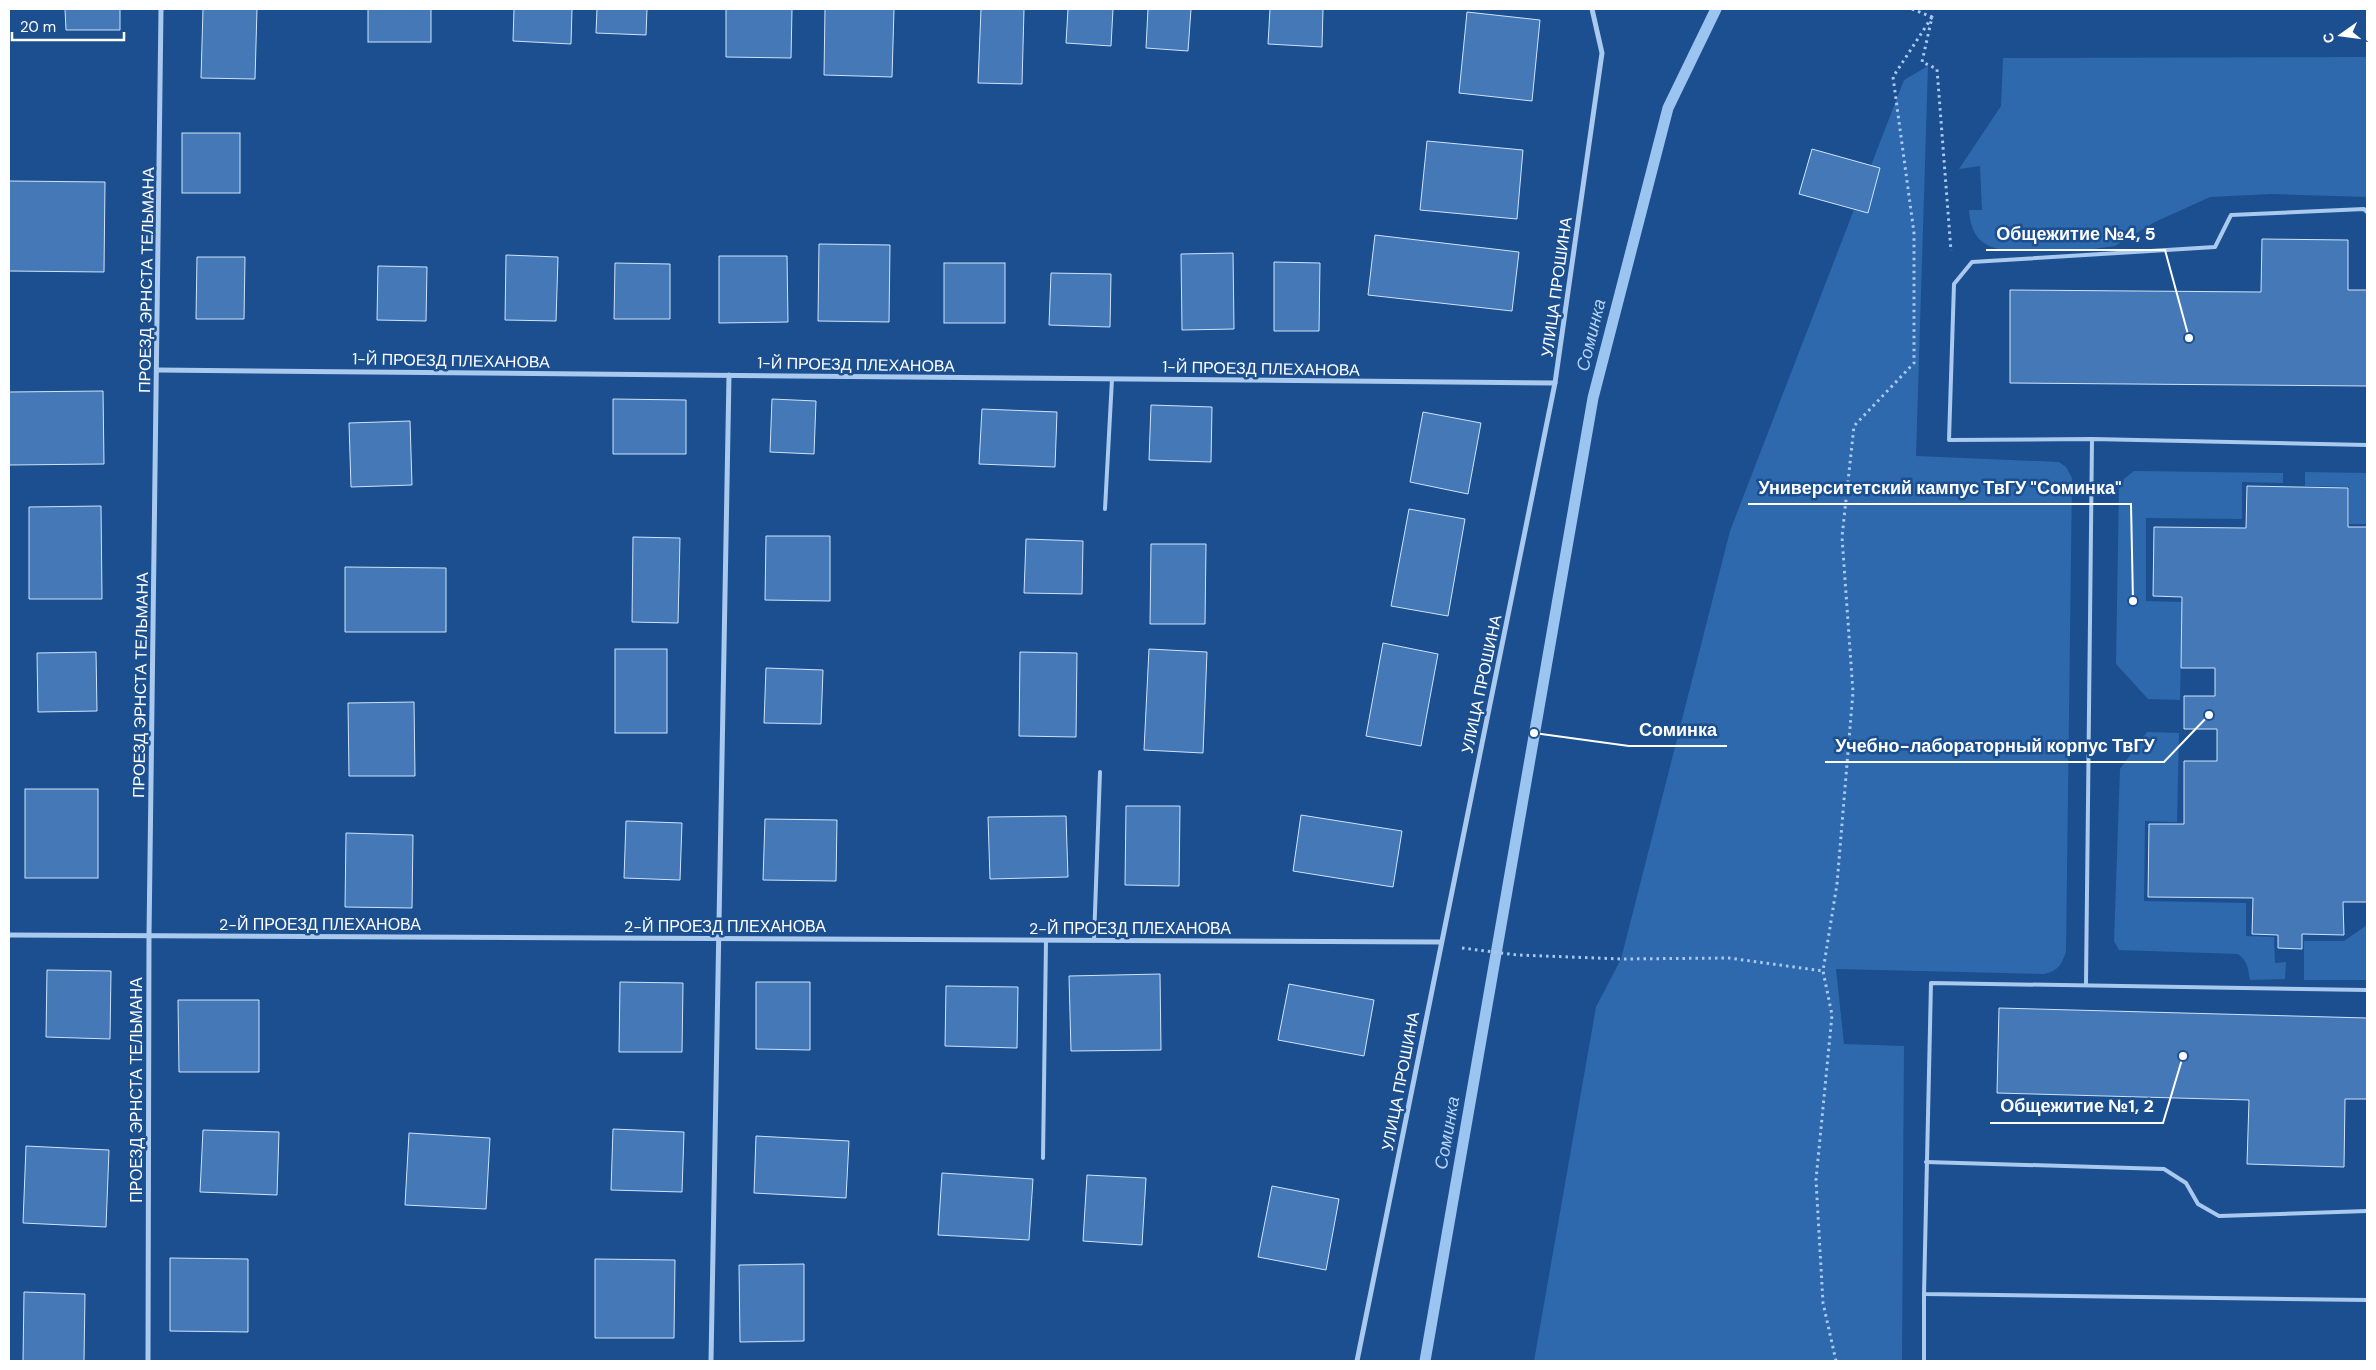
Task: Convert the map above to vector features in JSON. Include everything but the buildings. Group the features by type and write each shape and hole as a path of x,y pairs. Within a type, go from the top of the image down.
{"street":[{"name":"ПРОЕЗД ЭРНСТА ТЕЛЬМАНА","path":"148,1361 149,936 158,370 160,9"},
{"name":"УЛИЦА ПРОШИНА","path":"1358,1361 1555,383 1602,53 1592,9"},
{"name":"1-Й ПРОЕЗД ПЛЕХАНОВА","path":"158,370 1555,383"},
{"path":"711,1361 729,375"},
{"name":"2-Й ПРОЕЗД ПЛЕХАНОВА","path":"9,935 1441,942"}],"lane":[{"path":"2367,212 2364,209 2231,215 2215,247 1972,262 1954,284 1949,440 2092,439 2367,445"},
{"path":"1106,509 1112,379"},
{"path":"2086,984 2092,439"},
{"path":"1094,940 1100,772"},
{"path":"1043,1158 1046,940"},
{"path":"1924,1361 1926,1162 1931,983 2367,990"},
{"path":"1926,1162 2164,1169 2186,1183 2198,1204 2219,1216 2367,1211"},
{"path":"1924,1294 2367,1300"}],"path":[{"path":"1912,9 1932,17"},
{"path":"1932,17 1922,62 1937,69 1954,284"},
{"path":"1836,1361 1823,1303 1816,1180 1832,1015 1823,971 1837,884 1853,692 1842,537 1854,426 1914,363 1914,233 1893,77 1932,17"},
{"path":"1466,948 1517,955 1621,959 1729,958 1823,971"}],"shaded area":[{"path":"2367,57 2367,197 2271,194 2210,197 2155,222 2115,246 2093,249 1999,249 1986,244 1973,230 1969,210 1982,210 1980,166 1959,169 2001,106 2003,58"},
{"path":"1928,66 1916,456 2059,462 2066,467 2072,478 2066,952 2059,966 2053,971 2044,974 1836,969 1844,1044 1904,1046 1902,1361 1534,1361 1596,1007 1621,959 1730,531 1904,80"},
{"path":"2134,471 2283,473 2283,483 2242,482 2242,519 2146,518 2146,601 2182,602 2180,700 2148,699 2116,664 2119,486"},
{"path":"2305,472 2367,473 2367,524 2349,524 2349,487 2305,486"},
{"path":"2147,732 2179,733 2177,822 2145,821 2144,901 2246,903 2246,936 2274,937 2275,963 2286,962 2285,979 2250,980 2246,962 2238,954 2119,950 2114,941 2120,769"},
{"path":"2367,925 2367,980 2304,980 2304,941 2344,941"}],"waterway":[{"name":"Соминка","path":"1425,1361 1593,398 1668,108 1716,9"}],"place":[{"name":"Общежитие №4, 5","path":"2189,338"},
{"name":"Университетский кампус ТвГУ \"Соминка\"","path":"2133,601"},
{"name":"Учебно-лабораторный корпус ТвГУ","path":"2209,715"},
{"name":"Соминка","path":"1534,733"},
{"name":"Общежитие №1, 2","path":"2183,1056"}]}
